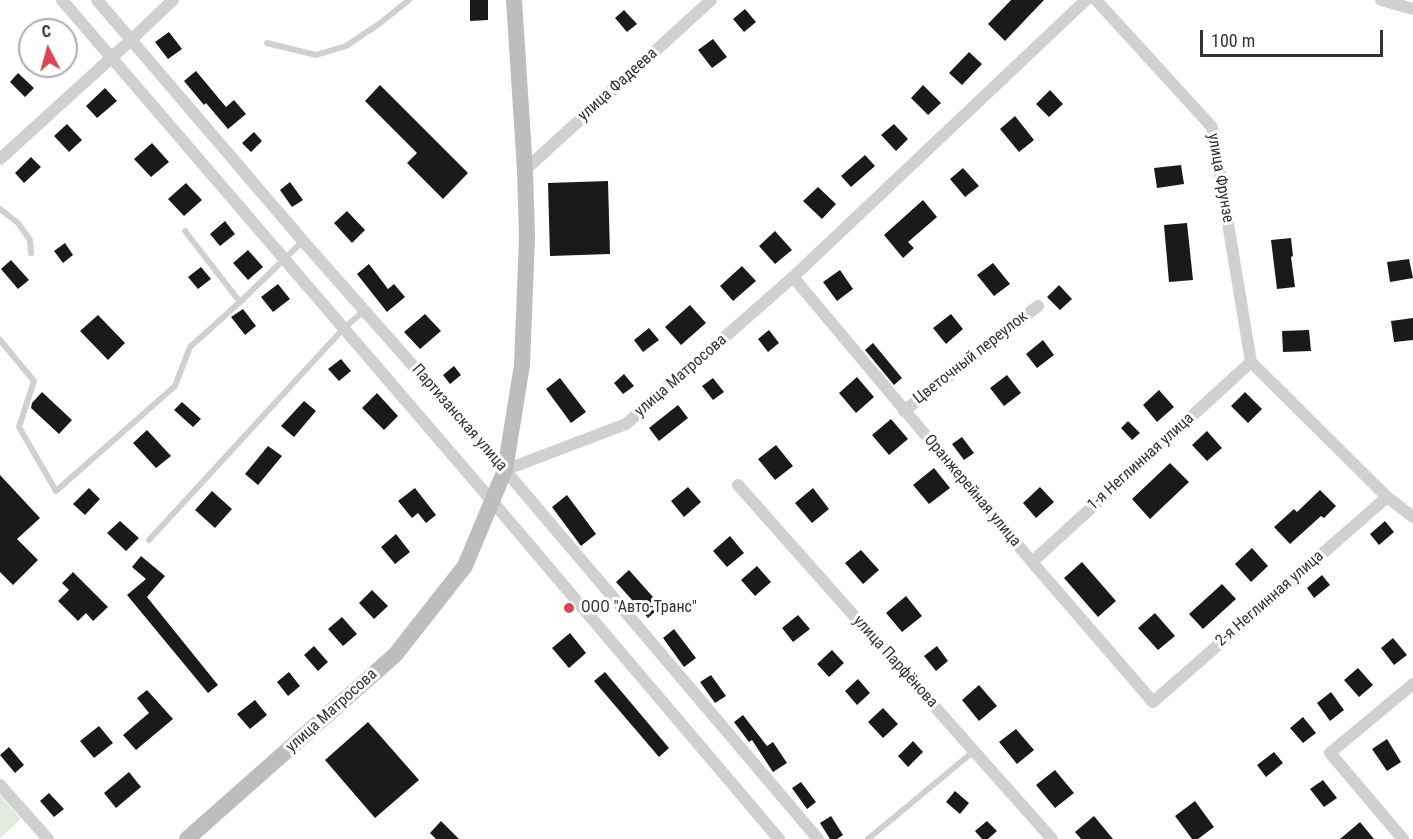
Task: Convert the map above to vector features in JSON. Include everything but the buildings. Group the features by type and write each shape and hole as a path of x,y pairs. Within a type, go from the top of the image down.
{"main road":[{"path":"505,470 522,365 527,238 525,170 513,0"},
{"name":"улица Матросова","path":"187,839 395,655 465,566 505,470"}],"street":[{"name":"Партизанская улица","path":"62,0 779,839"},
{"name":"Партизанская улица","path":"97,0 303,241 505,470 818,839"},
{"path":"0,159 173,0"},
{"name":"улица Фадеева","path":"525,170 711,0"},
{"name":"улица Матросова","path":"505,470 626,424 793,277 1086,0"},
{"name":"улица Фрунзе","path":"1096,0 1212,127 1251,362"},
{"path":"1381,0 1413,9"},
{"name":"Оранжерейная улица","path":"793,277 1032,562 1154,702"},
{"name":"Цветочный переулок","path":"904,411 1038,306"},
{"path":"1251,362 1387,497 1413,517"},
{"name":"1-я Неглинная улица","path":"1032,562 1251,362"},
{"name":"улица Парфёнова","path":"738,485 1053,839"},
{"name":"2-я Неглинная улица","path":"1154,702 1387,497"},
{"path":"1402,839 1330,753 1413,684"},
{"path":"0,785 48,839"}],"lane":[{"path":"267,43 316,55 346,46 409,0"},
{"path":"0,209 18,223 30,240 31,253"},
{"path":"185,231 240,302"},
{"path":"0,340 34,381 19,427 57,491 175,386 190,347 303,241"},
{"path":"149,540 344,328 364,311"},
{"path":"868,839 974,751"}],"shaded area":[{"path":"0,795 21,819 0,838"}],"place":[{"name":"ООО \"Авто-Транс\"","path":"569,608"}]}
